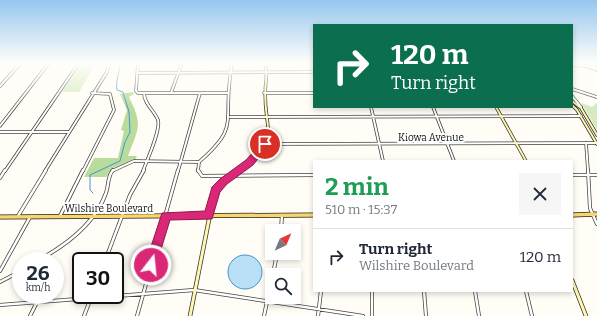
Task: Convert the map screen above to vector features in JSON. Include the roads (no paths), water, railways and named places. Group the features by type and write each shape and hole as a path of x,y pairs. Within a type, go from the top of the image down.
{"main road":[{"path":"573,214 597,214"},
{"name":"Wilshire Boulevard","path":"0,217 313,215"}],"street":[{"path":"0,86 8,78"},
{"path":"0,126 38,78"},
{"path":"0,178 69,78"},
{"path":"18,216 68,132 103,78"},
{"path":"137,78 137,93 227,93"},
{"path":"170,93 176,78"},
{"path":"231,78 227,93 230,117 226,135 199,162 198,172 200,175 313,175"},
{"path":"190,316 208,216 216,190 249,163 265,144 269,132 264,93 266,78"},
{"path":"573,89 597,97"},
{"path":"60,216 113,114 114,106 110,94 92,93"},
{"path":"108,252 121,216 147,162 158,126 157,119 144,99 144,93"},
{"path":"137,316 200,93"},
{"path":"264,93 313,93"},
{"path":"573,97 597,135"},
{"path":"573,102 581,108"},
{"path":"573,106 581,116 597,144"},
{"path":"371,108 383,160"},
{"path":"433,108 454,160"},
{"path":"497,108 525,160"},
{"path":"230,117 581,116"},
{"path":"0,132 68,132"},
{"path":"586,143 592,214 597,224"},
{"name":"Kiowa Avenue","path":"265,144 597,144"},
{"path":"52,252 90,222 95,216 106,193 110,173 131,162 199,162"},
{"path":"573,175 597,175"},
{"path":"281,224 282,215"},
{"path":"0,271 31,216"},
{"path":"0,282 12,276"},
{"path":"573,283 586,316"},
{"path":"124,295 194,290 265,301"},
{"path":"318,316 321,292"},
{"path":"372,292 372,316"},
{"path":"424,292 426,316"},
{"path":"475,292 479,316"},
{"path":"526,292 532,316"},
{"path":"0,305 12,304"},
{"path":"30,316 36,304"},
{"path":"84,316 88,304"},
{"path":"264,316 266,304"},
{"path":"286,304 363,316"}],"water":[{"path":"245,255 257,260 262,272 257,284 245,289 233,284 228,272 233,260"}],"waterway":[{"path":"93,193 90,190 90,175 120,161 125,142 130,132 129,112 123,92 117,90 118,78"}]}
